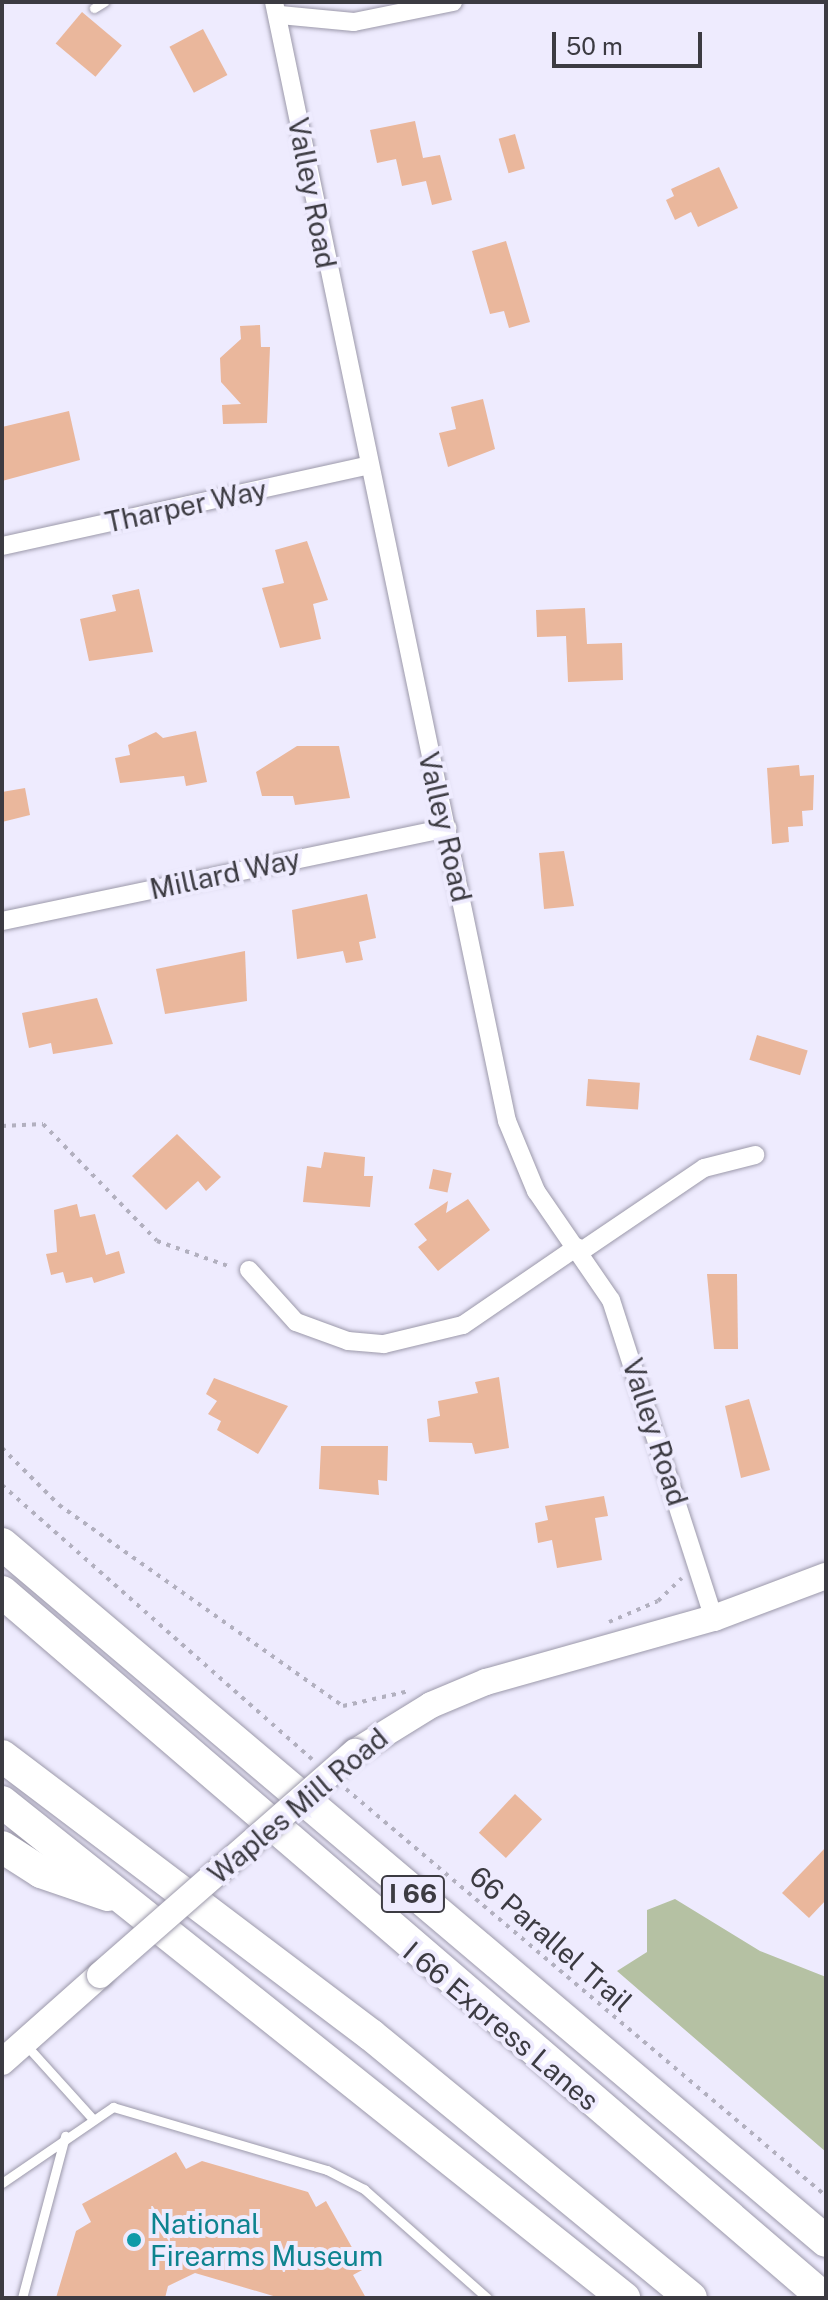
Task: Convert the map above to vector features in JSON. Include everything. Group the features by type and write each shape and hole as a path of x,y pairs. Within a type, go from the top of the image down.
{"highway":[{"name":"I 66","path":"2,1544 826,2241"},
{"name":"I 66 Express Lanes","path":"2,1592 824,2298"},
{"path":"2,1607 63,1644"},
{"path":"2,1756 371,2035 691,2298"},
{"path":"2,1802 624,2298"},
{"path":"2,1847 41,1872 131,1903"}],"main road":[{"name":"Waples Mill Road","path":"2,2062 355,1752 431,1705 486,1682 714,1618 826,1576"}],"street":[{"path":"277,9 354,22 453,2"},
{"name":"Valley Road","path":"277,9 507,1121 536,1191 611,1300 714,1618"},
{"name":"Tharper Way","path":"2,546 369,465"},
{"name":"Millard Way","path":"2,921 447,828"},
{"path":"249,1270 296,1322 348,1341 384,1344 463,1325 704,1168 755,1155"}],"lane":[{"path":"94,8 104,2"},
{"path":"24,2043 91,2117"},
{"path":"2,2183 91,2117 113,2107 327,2170 364,2189 487,2298"},
{"path":"22,2298 65,2136"}],"path":[{"path":"2,1126 43,1124 157,1241 249,1270"},
{"path":"2,1448 59,1505 343,1706 417,1691"},
{"path":"2,1485 319,1766"},
{"name":"66 Parallel Trail","path":"343,1786 826,2196"}],"green space":[{"path":"675,1899 760,1951 826,1977 826,2152 617,1971 647,1952 647,1910"}],"building":[{"path":"82,12 122,45 95,77 56,43"},
{"path":"203,29 227,75 194,93 169,47"},
{"path":"415,121 423,158 440,155 452,200 432,205 426,181 402,186 396,159 377,163 370,130"},
{"path":"515,134 525,169 509,173 499,139"},
{"path":"719,167 738,208 698,227 691,212 675,220 666,200 674,196 671,189"},
{"path":"506,241 530,322 509,328 504,311 490,314 472,251"},
{"path":"260,325 261,347 270,347 267,423 223,424 222,405 241,404 221,382 220,358 241,339 240,326"},
{"path":"483,399 495,449 448,467 439,433 456,429 451,407"},
{"path":"69,411 80,460 2,481 2,427"},
{"path":"307,541 328,600 313,604 321,639 280,648 262,588 284,583 275,550"},
{"path":"139,589 153,652 89,661 80,619 116,611 112,595"},
{"path":"585,608 587,644 622,643 623,680 568,682 566,636 537,637 536,610"},
{"path":"196,731 207,782 186,786 184,776 120,783 115,758 130,755 128,745 156,732 163,738"},
{"path":"297,746 339,746 350,798 295,805 293,796 262,796 256,772"},
{"path":"799,765 800,776 814,775 813,810 802,811 803,826 788,827 789,842 772,844 767,768"},
{"path":"25,788 30,815 2,822 2,792"},
{"path":"564,851 574,906 544,909 539,853"},
{"path":"367,894 376,938 359,942 363,960 346,963 343,951 297,959 292,910"},
{"path":"245,951 247,1001 165,1014 156,969"},
{"path":"97,998 113,1044 53,1054 51,1043 29,1048 22,1013"},
{"path":"757,1035 808,1050 800,1075 749,1060"},
{"path":"588,1079 640,1083 638,1110 586,1106"},
{"path":"177,1134 221,1177 206,1191 198,1181 166,1210 132,1176"},
{"path":"324,1152 365,1157 364,1176 373,1176 370,1207 303,1202 307,1166 321,1168"},
{"path":"433,1169 452,1173 447,1193 429,1189"},
{"path":"468,1199 490,1230 438,1271 418,1247 427,1240 414,1224 448,1201 446,1213"},
{"path":"77,1204 80,1217 95,1214 106,1255 119,1251 125,1273 94,1283 92,1277 66,1283 63,1272 51,1275 46,1254 57,1252 54,1210"},
{"path":"707,1274 737,1274 738,1349 714,1349"},
{"path":"499,1377 509,1448 475,1454 472,1443 429,1442 427,1419 440,1416 438,1401 478,1393 475,1382"},
{"path":"214,1378 288,1406 258,1454 217,1430 221,1421 208,1414 217,1401 206,1394"},
{"path":"749,1399 770,1470 741,1478 725,1406"},
{"path":"321,1446 388,1446 387,1481 378,1480 379,1495 319,1489"},
{"path":"604,1496 608,1516 595,1518 602,1560 557,1568 552,1540 538,1543 535,1523 548,1520 545,1506"},
{"path":"515,1794 542,1819 506,1858 479,1833"},
{"path":"826,1847 826,1900 809,1918 782,1893"},
{"path":"176,2152 186,2169 202,2161 308,2192 316,2207 326,2201 364,2269 353,2275 366,2298 280,2298 195,2273 168,2286 165,2298 56,2298 76,2231 91,2222 82,2204"}],"place":[{"name":"National Firearms Museum","path":"134,2240"}]}
